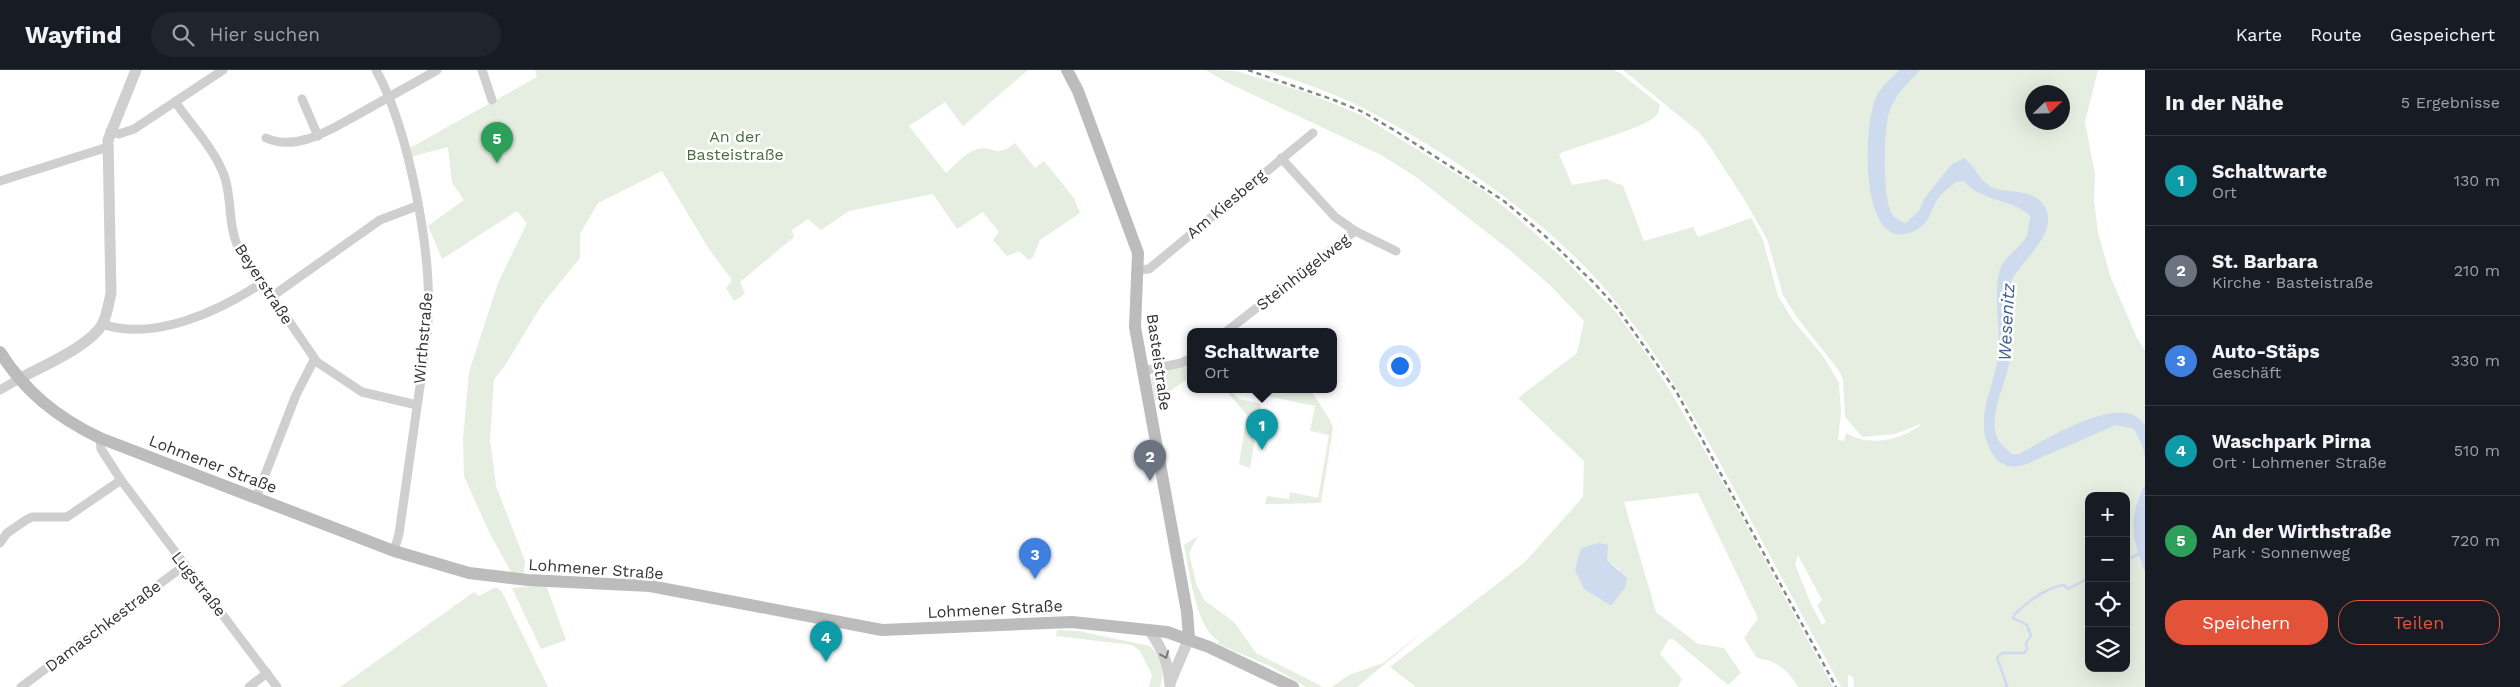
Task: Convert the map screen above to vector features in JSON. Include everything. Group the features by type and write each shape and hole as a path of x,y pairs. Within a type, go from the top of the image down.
{"main road":[{"name":"Basteistraße","path":"1067,70 1078,91 1120,209 1134,239 1138,253 1135,327 1187,612 1189,638"},
{"name":"Lohmener Straße","path":"0,352 19,379 54,412 72,424 100,438 394,551 469,573 528,580 650,586 882,630 1072,622 1148,630 1189,638 1263,671 1293,687"}],"street":[{"path":"0,390 86,341 102,324 111,293 108,147 110,131 136,70"},
{"path":"110,131 119,134 134,129 176,103 223,70"},
{"name":"Wirthstraße","path":"376,70 390,98 408,164 417,206 427,277 428,320 399,534 394,551"},
{"path":"266,138 276,142 318,136 390,98 437,70"},
{"path":"482,70 492,100"},
{"path":"302,99 318,136"},
{"name":"Beyerstraße","path":"176,103 221,168 228,192 234,240 314,360 362,392 417,404"},
{"name":"Am Kiesberg","path":"1138,270 1149,269 1313,133"},
{"path":"0,181 108,147"},
{"path":"1281,158 1322,205 1355,231 1396,251"},
{"path":"271,297 380,220 417,206"},
{"name":"Steinhügelweg","path":"1231,328 1355,231"},
{"path":"102,324 127,328 163,326 176,323 221,308 262,284"},
{"path":"256,498 296,395 314,360"},
{"path":"1143,371 1187,360"},
{"name":"Lugstraße","path":"100,438 101,449 121,480 278,687"},
{"path":"0,543 7,533 26,520 32,517 67,517 121,480"},
{"name":"Damaschkestraße","path":"21,687 185,565"},
{"path":"1148,630 1165,656 1169,686"},
{"path":"1169,686 1189,638"},
{"path":"249,687 267,673"}],"green space":[{"name":"An der Basteistraße","path":"535,70 1028,70 963,126 945,102 909,126 946,173 969,153 978,149 999,151 1009,148 1015,143 1035,168 1044,161 1074,198 1080,213 1040,240 1033,257 1029,260 1019,251 1007,256 993,240 999,232 983,212 957,229 933,194 849,211 821,230 808,219 792,230 794,237 740,282 745,294 734,301 726,288 732,280 709,249 662,171 598,203 580,234 580,258 541,306 504,367 494,379 490,440 496,486 525,561 524,573 511,572 488,530 464,476 463,439 469,372 498,283 527,223 517,211 442,259 428,226 464,200 452,183 448,147 410,157 408,149 537,77"},
{"path":"1206,70 1236,71 1305,92 1361,115 1483,190 1566,261 1615,311 1648,356 1672,394 1726,488 1833,687 1798,687 1781,667 1770,661 1757,658 1744,638 1758,618 1698,493 1624,502 1656,612 1698,644 1724,648 1741,673 1728,685 1673,639 1669,639 1660,654 1682,679 1678,687 1416,687 1390,667 1525,562 1583,497 1584,461 1518,398 1577,353 1584,321 1551,286 1512,252 1416,177 1381,155 1226,82","holes":["1607,560 1619,569 1625,588 1611,606 1584,589"]},
{"path":"1265,70 1614,70 1620,73 1660,105 1658,113 1652,119 1628,130 1559,154 1572,185 1606,179 1623,186 1644,241 1693,227 1698,237 1751,218 1763,240 1778,296 1792,319 1823,356 1839,383 1841,412 1838,440 1844,441 1846,433 1864,440 1874,441 1895,438 1915,429 1923,423 1895,434 1862,437 1845,417 1843,380 1840,372 1796,316 1783,295 1767,239 1744,199 1699,132 1623,70 2098,70 2085,122 2095,174 2094,200 2098,233 2111,278 2137,338 2145,351 2145,687 1854,687 1853,677 1848,675 1848,687 1841,687 1688,406 1639,332 1595,278 1536,221 1468,171 1398,127 1351,102 1315,87","holes":["1798,555 1822,600 1817,605 1826,622 1822,625 1811,604 1795,564"]},
{"path":"1187,364 1187,380 1155,401 1151,378 1156,372"},
{"path":"1228,393 1233,393 1239,399 1261,404 1250,468 1239,464 1247,415"},
{"path":"1252,393 1313,393 1333,428 1321,503 1265,504 1267,496 1289,499 1290,492 1318,498 1329,435 1310,431 1315,406"},
{"path":"1198,536 1189,553 1196,583 1204,600 1234,622 1256,653 1323,687 1306,687 1272,667 1218,644 1219,641 1211,635 1199,612 1188,569 1184,545"},
{"path":"546,585 566,640 541,649 512,588"},
{"path":"494,588 498,588 502,592 548,687 340,687 474,592 479,596"},
{"path":"1428,628 1357,687 1332,687 1349,675 1383,663"},
{"path":"1057,630 1078,631 1150,646 1160,660 1163,676 1160,687 1149,687 1152,675 1140,651 1132,645 1056,636"}],"water":[{"name":"Wesenitz","path":"1900,70 1920,70 1894,101 1887,122 1885,148 1886,193 1888,204 1894,216 1906,223 1919,211 1924,199 1951,165 1964,158 1991,187 2023,193 2036,198 2045,207 2048,217 2047,227 2038,246 2012,280 2010,294 2009,365 1998,402 1995,420 1995,430 1999,441 2012,454 2019,454 2060,432 2095,417 2111,413 2125,413 2137,417 2145,425 2145,458 2143,447 2134,429 2116,425 2024,465 2010,466 2002,464 1992,453 1986,440 1984,414 1999,349 1997,283 2002,265 2025,239 2031,217 2015,206 1979,193 1964,181 1956,182 1941,195 1929,217 1918,229 1912,232 1894,233 1882,224 1874,205 1869,181 1869,130 1872,109 1877,95"},
{"path":"2145,485 2145,572 2133,528 2139,498"},
{"path":"1599,543 1608,545 1607,560 1627,578 1625,588 1611,606 1584,589 1575,570 1581,548"}],"waterway":[{"path":"2130,558 2141,553"},
{"path":"2005,687 2007,686 1997,658 2002,653 2024,653 2027,649 2026,643 2031,636 2027,625 2013,618 2014,615 2043,592 2064,585 2068,589 2085,580"}],"railway":[{"path":"1248,70 1334,100 1363,112 1394,130 1504,201 1545,236 1593,282 1617,308 1676,391 1836,687"}],"place":[{"name":"An der Wirthstraße","path":"497,163"},
{"name":"Schaltwarte","path":"1262,450"},
{"name":"St. Barbara","path":"1150,481"},
{"name":"Auto-Stäps","path":"1035,579"},
{"name":"Waschpark Pirna","path":"826,662"}]}
